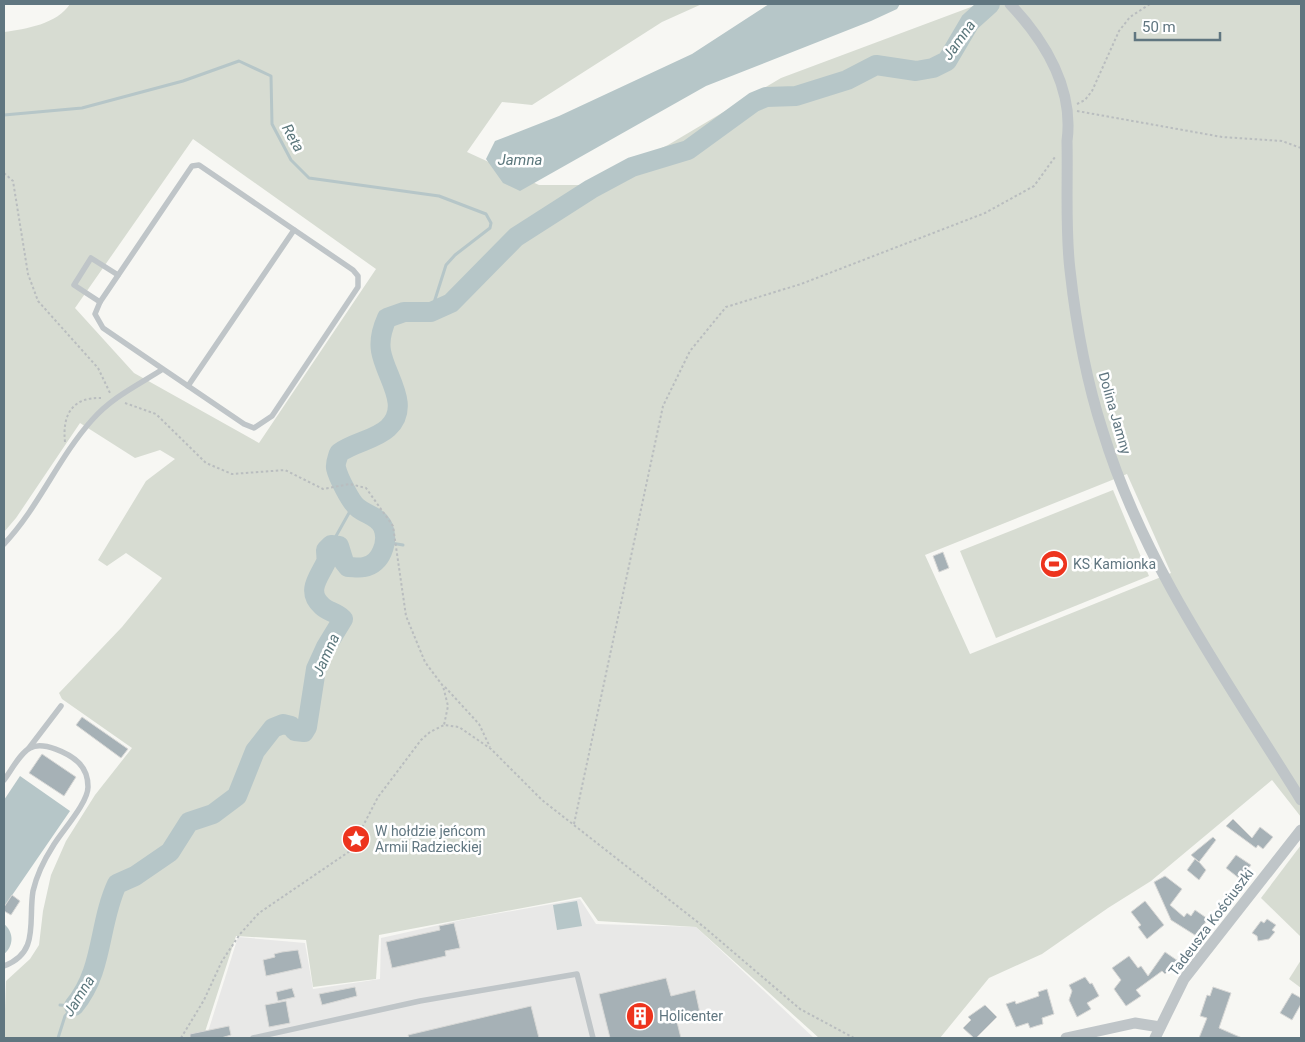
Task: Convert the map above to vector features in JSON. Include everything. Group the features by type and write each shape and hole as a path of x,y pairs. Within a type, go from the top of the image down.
{"street":[{"name":"Dolina Jamny","path":"1010,4 1038,37 1056,70 1068,109 1070,268 1083,353 1102,432 1120,483 1159,570 1301,800"},
{"name":"Tadeusza Kościuszki","path":"1155,1038 1184,979 1301,830"},
{"path":"1066,1038 1135,1023 1160,1027"}],"lane":[{"path":"198,165 294,230 353,270 358,276 358,287 272,416 254,428 244,424 103,328 95,314 100,302 192,166 198,165"},
{"path":"188,386 294,230"},
{"path":"100,302 74,285 91,258 118,275"},
{"path":"4,544 22,525 66,456 92,420 113,399 163,369"},
{"path":"4,780 61,706"},
{"path":"4,966 14,962 24,952 30,941 33,892 40,868 82,802 88,789 86,773 79,762 40,745 29,748"},
{"path":"253,1038 420,1001 577,974 593,1038"}],"path":[{"path":"1068,109 1085,100 1092,91 1119,32 1130,17 1150,4"},
{"path":"1068,109 1222,137 1282,141 1301,148"},
{"path":"574,824 663,406 690,351 726,307 801,284 985,213 1034,186 1056,156"},
{"path":"4,173 13,181 28,274 38,301 98,368 113,399"},
{"path":"66,456 65,422 76,403 86,398 113,399 156,414 206,463 232,474 285,470 323,489 350,484 366,488 393,526 406,616 424,662 478,724 491,749"},
{"path":"443,686 448,706 444,725"},
{"path":"181,1038 204,1000 222,961 240,934 258,914 350,851 378,797 421,740 430,732 444,725 458,727 491,749 542,800 704,927 800,1009 854,1038"}],"shaded area":[{"path":"70,4 702,4 662,22 532,105 502,102 467,152 539,185 583,185 668,145 781,78 979,4 1301,4 1301,817 1272,780 1151,881 1042,954 989,978 940,1038 819,1038 696,927 598,921 581,897 379,935 376,979 313,987 306,940 236,936 203,1038 4,1038 6,981 30,959 39,945 43,911 51,875 66,841 95,795 132,748 62,699 59,693 122,627 162,578 126,553 107,566 98,560 146,481 175,459 160,450 135,458 80,423 16,518 4,532 4,32 49,21 64,11","holes":["193,139 376,269 259,443 134,373 75,308","1127,474 1171,573 970,654 925,555"]},
{"name":"KS Kamionka","path":"1113,490 1149,576 996,638 960,551"},
{"path":"1301,845 1301,937 1261,898"},
{"path":"580,899 596,924 696,927 814,1038 206,1038 238,937 305,943 313,989 380,979 381,938 466,919"},
{"path":"1301,960 1301,988 1289,979"}],"water":[{"name":"Jamna","path":"769,4 900,4 897,9 871,21 706,86 520,191 503,183 486,159 495,141 559,116 692,54"},
{"path":"20,776 70,811 4,907 4,800"},
{"path":"577,901 582,926 557,930 553,905"},
{"path":"4,924 10,931 12,939 10,947 4,954"}],"building":[{"path":"943,552 949,568 939,572 933,556"},
{"path":"82,717 128,749 121,758 76,725"},
{"path":"42,754 76,777 64,796 29,773"},
{"path":"1233,819 1252,838 1260,827 1273,837 1263,849 1258,845 1256,848 1226,826"},
{"path":"1213,837 1216,840 1199,862 1191,855"},
{"path":"1236,855 1251,865 1240,879 1226,868"},
{"path":"1195,859 1206,870 1199,880 1187,870"},
{"path":"1165,876 1182,889 1170,905 1184,917 1187,913 1191,916 1195,910 1208,919 1200,929 1203,931 1198,937 1171,920 1154,882"},
{"path":"12,895 20,901 11,915 4,911 4,907"},
{"path":"1145,901 1164,925 1147,939 1138,927 1141,925 1131,912"},
{"path":"1267,919 1276,925 1272,930 1275,932 1269,939 1258,941 1257,936 1252,933 1261,921 1264,923"},
{"path":"454,923 460,948 445,951 446,956 392,968 386,942 440,930 439,926"},
{"path":"298,950 302,968 266,976 263,960 275,957 274,954"},
{"path":"1165,952 1178,961 1170,973 1168,971 1165,974 1162,971 1136,990 1141,996 1126,1006 1114,989 1121,980 1112,968 1129,956 1138,968 1141,966 1148,976"},
{"path":"1085,977 1090,984 1092,983 1099,996 1087,1003 1091,1009 1077,1017 1069,1000 1072,991 1069,985"},
{"name":"Holicenter","path":"666,978 671,996 695,990 700,1013 676,1018 681,1038 610,1038 599,994"},
{"path":"355,987 357,996 322,1005 319,994"},
{"path":"1213,987 1231,993 1219,1028 1242,1038 1199,1038 1207,1018 1200,1016 1207,995 1210,996"},
{"path":"292,988 295,997 278,1001 276,992"},
{"path":"1047,989 1054,1014 1042,1018 1043,1024 1030,1028 1028,1023 1016,1027 1006,1004 1015,1001 1016,1004 1039,996 1038,992"},
{"path":"1292,993 1301,998 1301,1004 1292,1020 1280,1013"},
{"path":"286,1001 290,1023 269,1027 265,1005"},
{"path":"985,1005 997,1017 974,1038 963,1028 971,1020 968,1017"},
{"path":"531,1006 539,1038 409,1038 408,1035"},
{"path":"229,1026 231,1035 221,1038 190,1038 190,1034"}],"waterway":[{"name":"Jamna","path":"74,1006 91,978 106,915 117,884 135,876 170,852 189,822 213,814 237,796 255,751 273,728 283,724 291,726 295,731 304,732 307,727 316,669 326,647 343,619 322,606 315,595 315,584 326,562 326,550 331,545 339,546 344,562 348,567 362,567 375,562 382,552 384,545 385,533 381,523 361,510 348,496 337,472 336,462 339,453 383,432 395,419 398,410 395,391 383,361 380,347 381,334 387,318 404,312 431,312 451,303 516,237 591,189 632,167 688,150 754,102 766,97 796,96 847,80 876,65 916,71 933,68 947,61 970,22 990,4"},
{"name":"Reta","path":"4,115 82,108 183,81 239,61 271,76 272,124 291,160 309,178 439,196 486,214 491,223 490,228 455,255 446,265 431,312"},
{"path":"331,545 354,504"},
{"path":"385,542 403,545"},
{"path":"60,1005 73,1006"},
{"name":"Jamna","path":"58,1038 65,1016 74,1006"}],"place":[{"name":"KS Kamionka","path":"1054,564"},
{"name":"W hołdzie jeńcom Armii Radzieckiej","path":"356,839"},
{"name":"Holicenter","path":"640,1016"}]}
